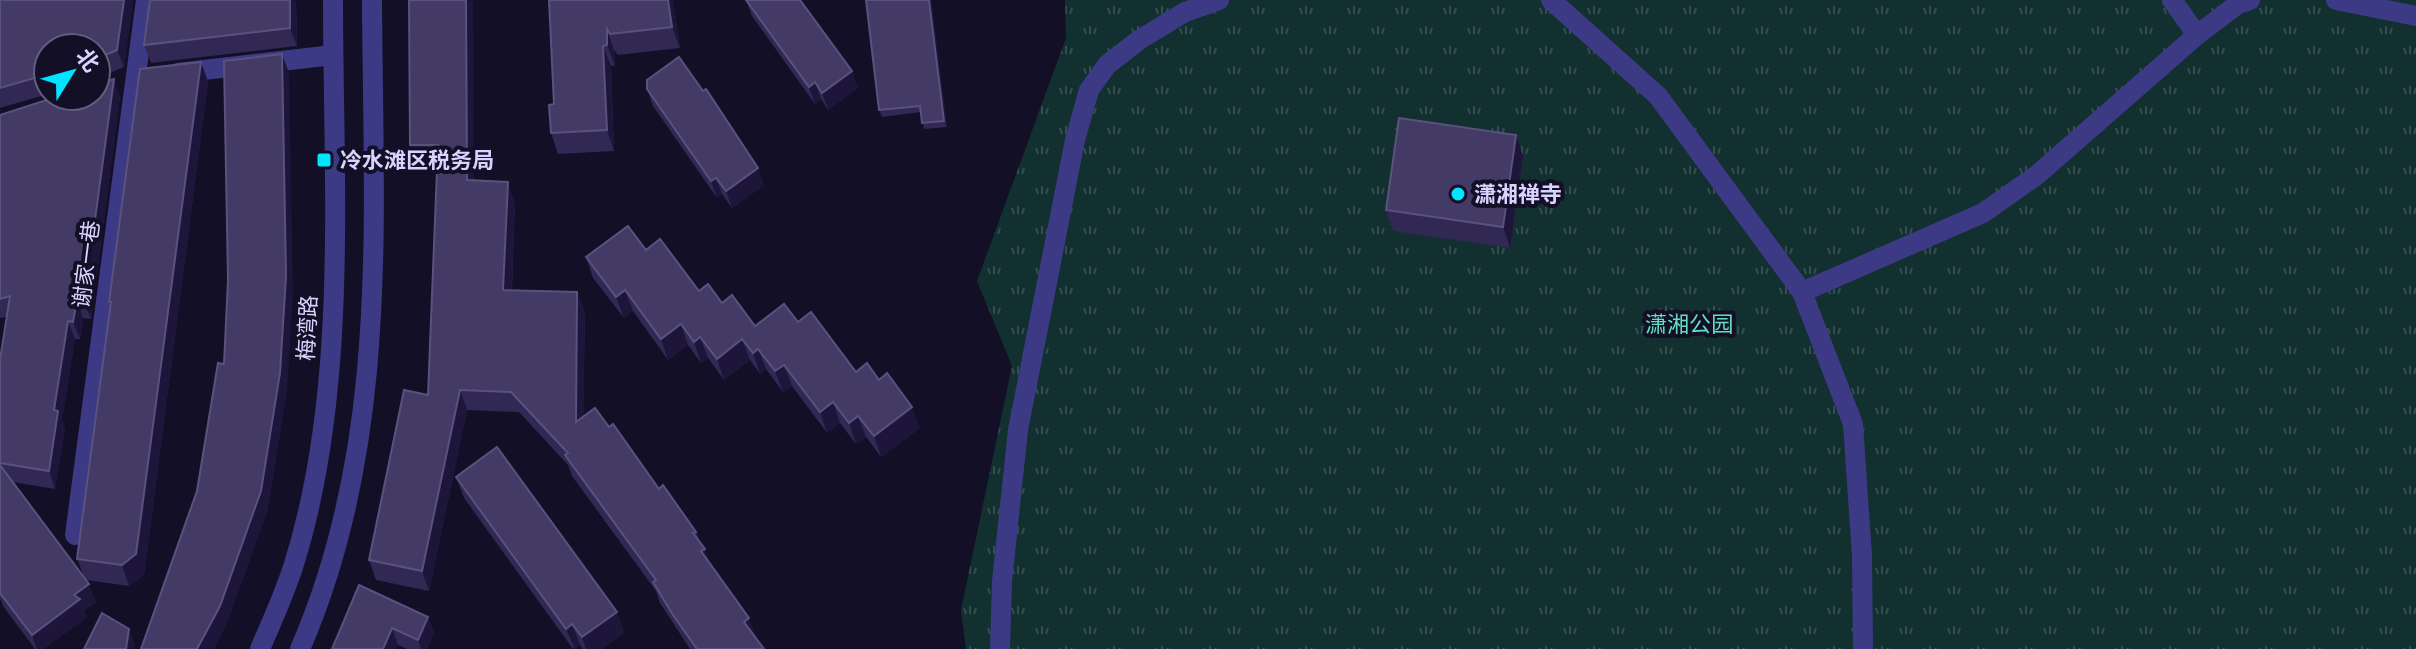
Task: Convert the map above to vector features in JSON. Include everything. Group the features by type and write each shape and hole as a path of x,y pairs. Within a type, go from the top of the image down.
{"street":[{"name":"谢家一巷","path":"75,535 149,76 146,0"},
{"name":"梅湾路","path":"260,649 294,565 322,439 330,361 333,283 333,0"},
{"path":"300,649 334,562 362,433 373,279 372,0"},
{"path":"1000,649 1002,581 1018,430 1075,140 1089,90 1107,65 1139,40 1185,12 1219,0"},
{"path":"1551,0 1658,96 1802,292 1853,424 1862,556 1863,649"},
{"path":"2172,0 2197,35"},
{"path":"1802,292 1983,213 2037,175 2197,35 2238,4 2250,0"},
{"path":"2336,0 2416,16"},
{"path":"112,86 149,76 333,55"}],"green space":[{"name":"潇湘公园","path":"1065,0 2416,0 2416,649 966,649 961,610 1012,366 977,281 1066,38"}],"building":[{"path":"0,0 124,0 117,50 112,52 112,32 32,32 32,79 0,88"},
{"path":"150,0 290,0 290,28 144,45"},
{"path":"409,0 466,0 467,180 508,182 503,290 577,292 576,422 595,408 609,427 613,424 659,489 663,485 696,532 693,533 705,549 701,551 749,618 744,622 764,649 697,649 653,582 656,580 565,455 568,453 511,392 460,390 422,571 369,560 404,390 428,395 438,145 410,145"},
{"path":"549,0 668,0 672,27 610,34 607,29 607,45 603,46 607,130 551,133 549,105 554,104"},
{"path":"746,0 800,0 852,71 822,93 815,82 809,87"},
{"path":"866,0 929,0 944,121 922,123 920,106 879,110"},
{"path":"282,54 286,276 280,373 261,491 220,606 197,649 141,649 197,491 218,363 224,364 228,280 224,61"},
{"path":"679,57 703,91 706,89 758,168 726,191 716,178 711,181 647,89 647,80"},
{"path":"201,62 136,554 122,565 77,559 140,69"},
{"path":"32,105 32,112 110,112 84,301 77,300 73,322 68,321 54,410 58,411 49,471 0,463 0,360 10,296 0,299 0,115"},
{"name":"潇湘禅寺","path":"1399,118 1516,135 1503,227 1386,210"},
{"path":"628,226 646,250 660,239 699,291 708,284 722,303 732,295 755,326 784,304 798,322 811,312 856,372 867,363 879,380 887,373 912,407 874,436 858,416 849,423 833,402 820,412 784,365 775,371 758,349 753,353 742,339 717,359 700,337 694,342 681,324 661,339 625,290 616,297 586,257"},
{"path":"497,447 617,612 582,637 572,624 566,629 456,477"},
{"path":"0,465 89,584 74,595 80,599 32,635 0,593"},
{"path":"359,585 428,617 418,640 392,628 383,649 332,649"},
{"path":"102,613 129,629 126,649 84,649"}],"place":[{"name":"冷水滩区税务局","path":"324,160"},
{"name":"潇湘禅寺","path":"1458,194"}]}
